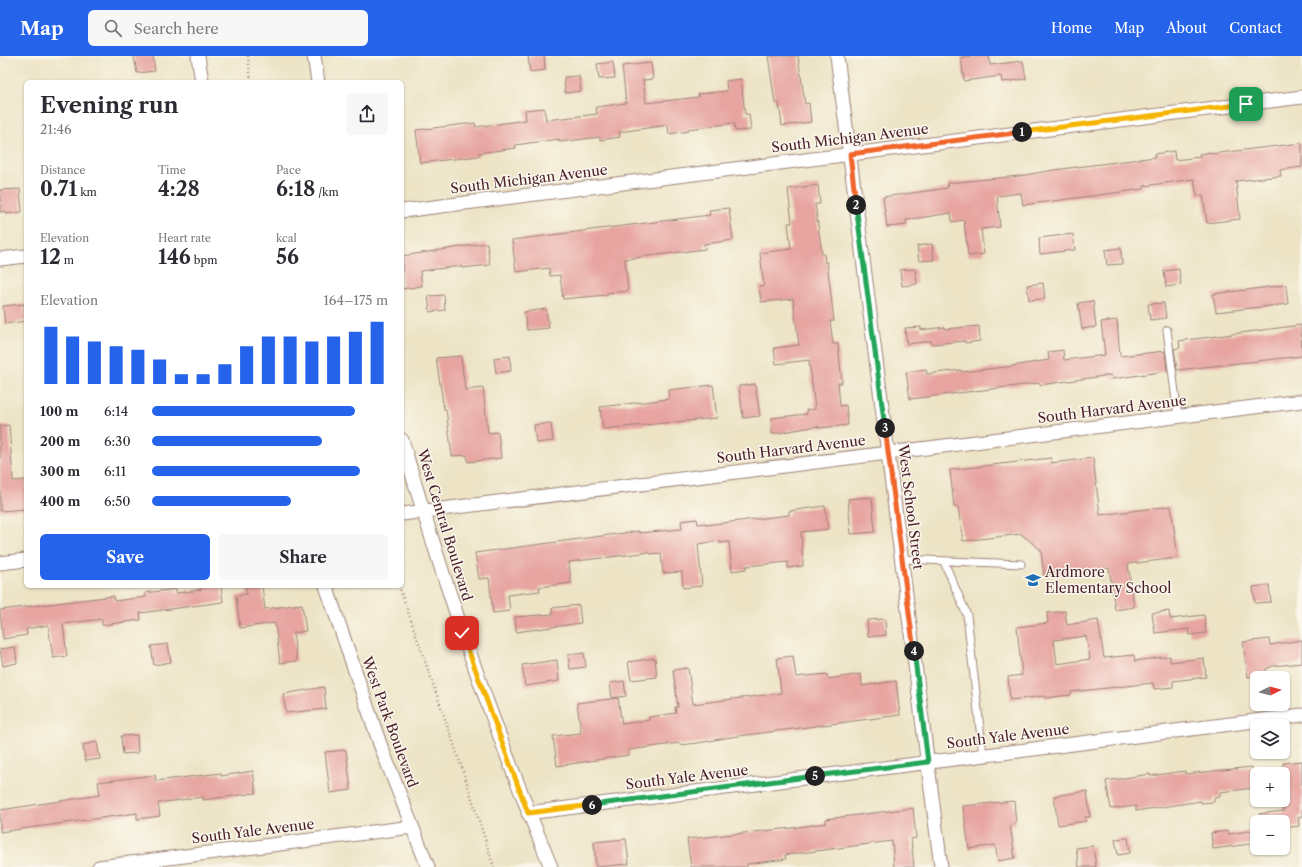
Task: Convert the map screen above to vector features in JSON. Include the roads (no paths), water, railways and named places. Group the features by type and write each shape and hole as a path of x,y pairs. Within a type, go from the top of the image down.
{"street":[{"path":"198,56 202,80"},
{"path":"314,56 318,80"},
{"name":"West School Street","path":"837,56 941,867"},
{"name":"South Michigan Avenue","path":"404,211 1302,96"},
{"path":"0,259 24,256"},
{"name":"South Harvard Avenue","path":"404,514 1302,401"},
{"name":"West Central Boulevard","path":"404,447 469,653 528,813 551,867"},
{"path":"0,563 24,560"},
{"name":"West Park Boulevard","path":"327,588 380,744 428,867"},
{"name":"South Yale Avenue","path":"528,813 1302,715"},
{"name":"South Yale Avenue","path":"99,867 412,828"}],"lane":[{"path":"1167,330 1178,416"},
{"path":"902,559 944,562 973,561 1021,564"},
{"path":"944,562 966,615 983,755"}],"place":[{"name":"Ardmore Elementary School","path":"1033,580"}]}
